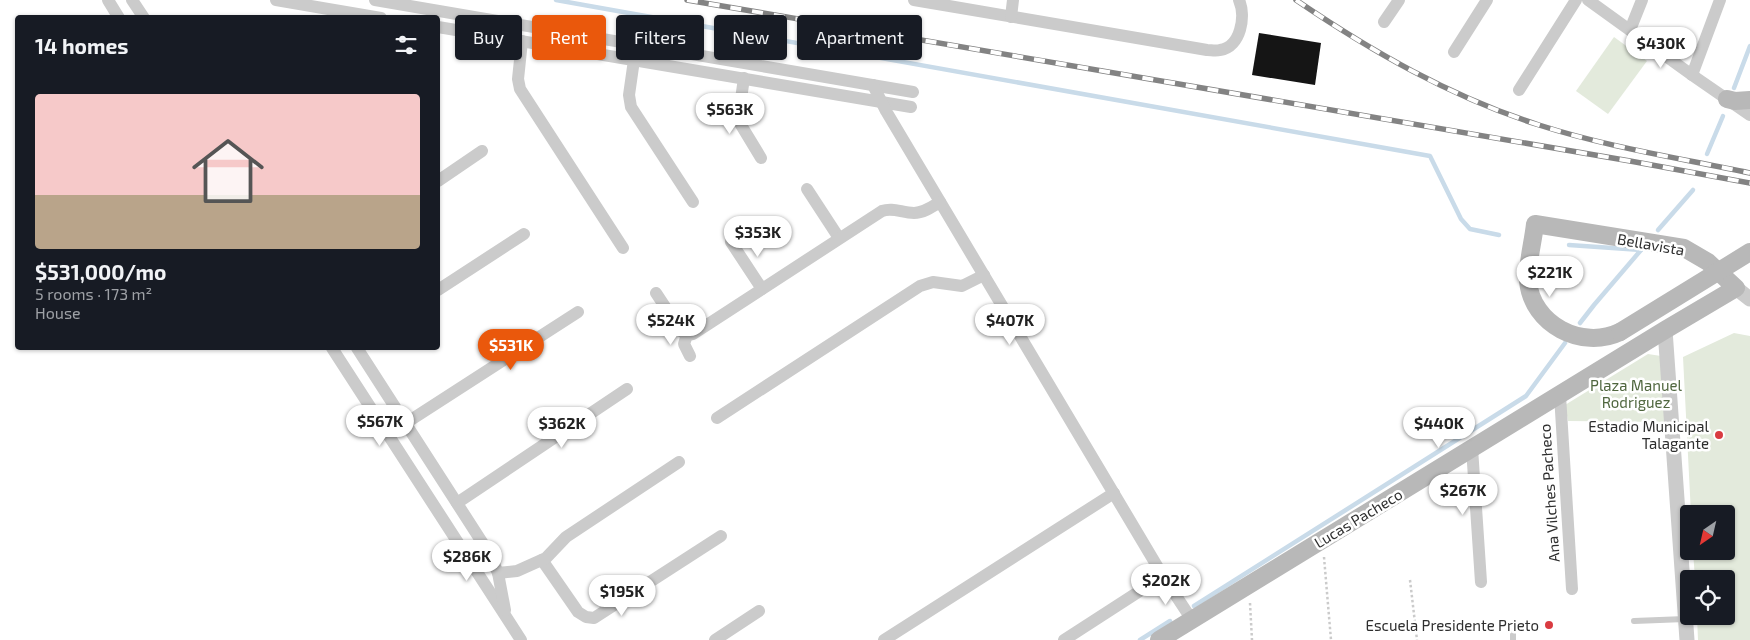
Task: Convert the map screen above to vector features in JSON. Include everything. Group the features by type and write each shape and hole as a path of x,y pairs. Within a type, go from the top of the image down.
{"main road":[{"path":"1727,99 1735,101 1750,100"},
{"name":"Bellavista","path":"1743,294 1708,262 1684,248 1535,224 1528,282 1535,304 1539,312 1547,320 1562,330 1584,338 1602,338 1620,332 1750,252"},
{"name":"Lucas Pacheco","path":"1168,637 1192,620 1323,539 1560,396 1665,330 1743,294"}],"street":[{"path":"108,0 117,15"},
{"path":"132,0 142,15"},
{"path":"276,0 364,15"},
{"path":"375,0 914,92"},
{"path":"914,0 1208,50 1222,50 1232,43 1237,36 1242,13 1239,0"},
{"path":"1011,17 1014,0"},
{"path":"1384,22 1399,0"},
{"path":"1454,52 1487,0"},
{"path":"1519,90 1576,0"},
{"path":"1588,0 1750,115"},
{"path":"1630,30 1642,0"},
{"path":"1692,75 1720,0"},
{"path":"440,27 455,30"},
{"path":"522,41 616,57"},
{"path":"520,60 518,78 520,89 623,248"},
{"path":"694,202 631,107 629,95 634,60 911,107"},
{"path":"744,78 738,120 761,158"},
{"path":"874,85 880,101 940,202 1163,576 1192,620"},
{"path":"440,180 482,151"},
{"path":"807,190 839,238"},
{"path":"687,335 692,334 882,211 891,209 910,213 919,212 940,202"},
{"path":"440,289 524,234"},
{"path":"731,242 762,288"},
{"path":"717,418 920,286 933,282 962,286 984,275"},
{"path":"656,293 681,330 687,335"},
{"path":"406,423 578,312"},
{"path":"1665,330 1682,570"},
{"path":"687,335 684,344 690,356"},
{"path":"333,350 521,640"},
{"path":"358,350 489,553 498,573 506,618"},
{"path":"457,503 627,389"},
{"name":"Ana Vilches Pacheco","path":"1560,396 1572,589"},
{"path":"1472,448 1481,582"},
{"path":"498,573 518,571 546,558 566,537 679,462"},
{"path":"884,640 1114,493"},
{"path":"542,560 578,612 586,617 594,618 721,536"},
{"path":"1064,640 1163,576"},
{"path":"715,640 759,611"},
{"path":"1685,625 1686,640"}],"lane":[{"path":"1634,621 1680,620"},
{"path":"1513,630 1513,640"}],"path":[{"path":"1323,539 1331,640"},
{"path":"1410,580 1417,640"},
{"path":"1244,588 1250,603 1252,640"}],"green space":[{"path":"1614,37 1647,61 1608,114 1576,91"},
{"name":"Estadio Municipal Talagante","path":"1734,333 1750,336 1750,640 1698,640 1697,625 1735,625 1735,570 1694,570 1694,560 1735,560 1735,505 1691,505 1683,357"},
{"name":"Plaza Manuel Rodriguez","path":"1648,354 1661,356 1667,422 1568,421 1565,405"}],"building":[{"path":"1259,33 1321,43 1315,85 1252,75"}],"waterway":[{"path":"556,0 1430,156 1461,219 1470,229 1499,235"},
{"path":"1734,88 1750,46"},
{"path":"1707,154 1723,116"},
{"path":"1658,230 1693,190"},
{"path":"1569,245 1641,250"},
{"path":"1580,323 1641,250"},
{"path":"1194,606 1526,396 1565,343"},
{"path":"1140,640 1170,621"}],"railway":[{"path":"687,0 1750,183"},
{"path":"1296,0 1383,55 1443,87 1506,114 1591,140 1750,173"}],"place":[{"name":"Estadio Municipal Talagante","path":"1719,435"},
{"name":"Escuela Presidente Prieto","path":"1549,625"}]}
